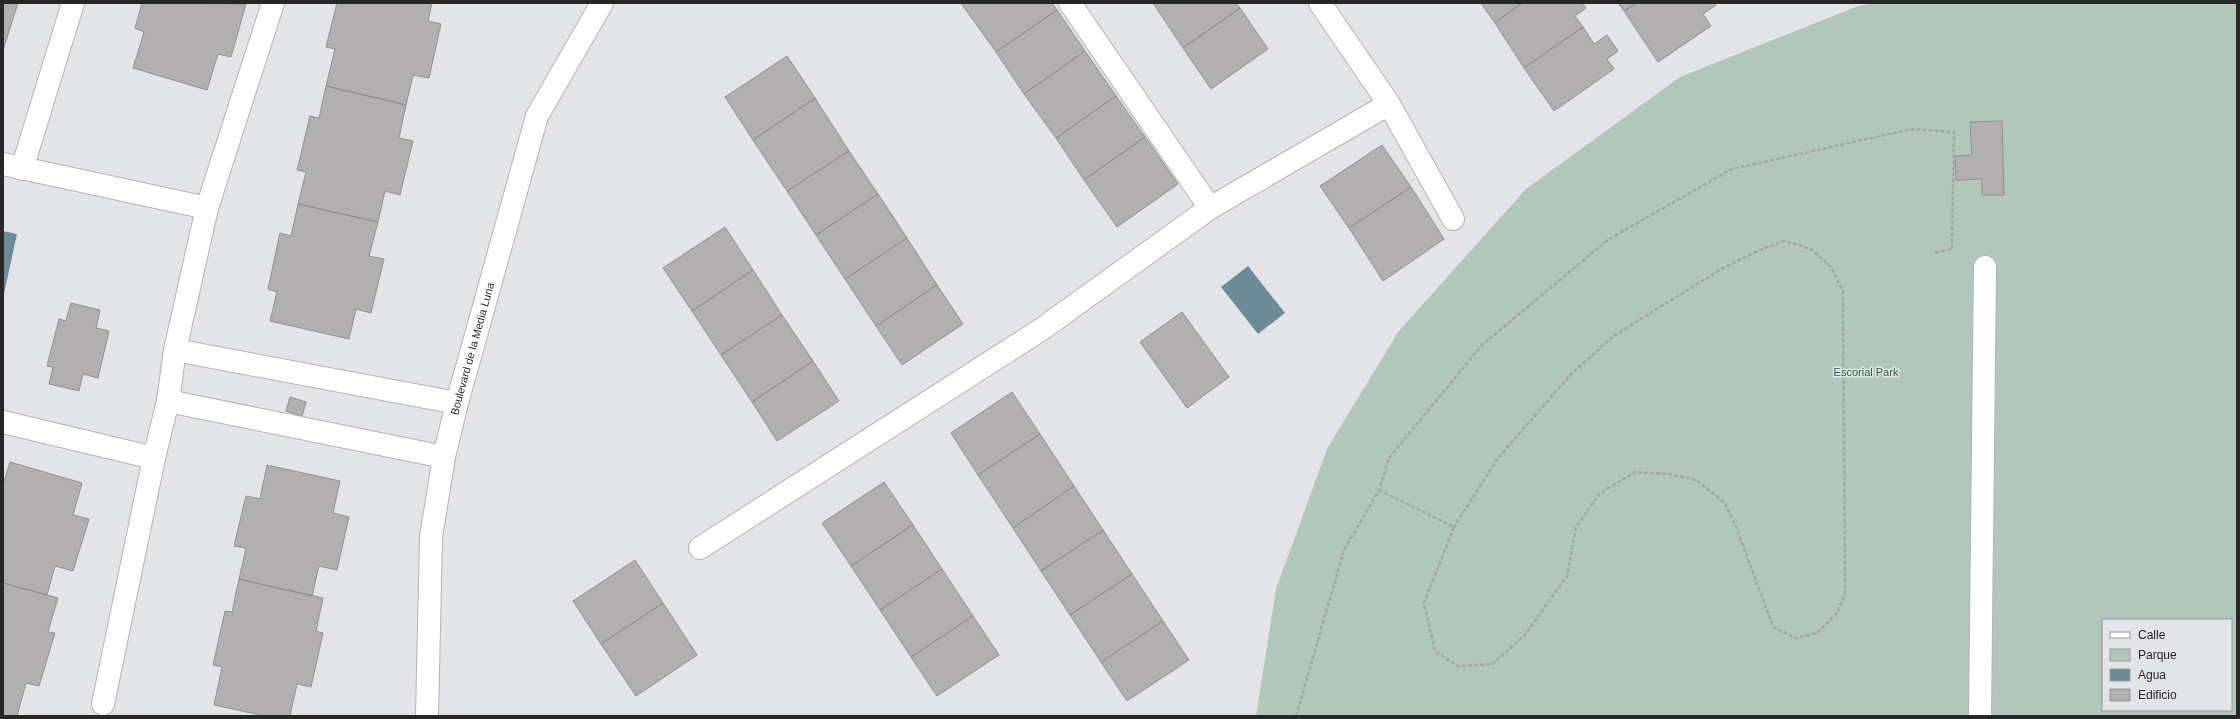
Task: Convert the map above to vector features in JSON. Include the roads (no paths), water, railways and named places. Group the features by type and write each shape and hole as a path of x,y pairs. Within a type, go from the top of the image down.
{"street":[{"path":"73,3 13,167 207,208"},
{"path":"103,704 154,458 168,402 176,350 207,208 273,3"},
{"name":"Boulevard de la Media Luna","path":"427,716 431,537 444,457 457,403 537,116 602,3"},
{"path":"1070,3 1210,208"},
{"path":"1320,3 1389,104 1453,219"},
{"path":"700,548 1042,329 1210,208 1389,104"},
{"path":"1980,716 1984,267"},
{"path":"176,350 457,403"},
{"path":"168,402 444,457"},
{"path":"3,422 154,458"}],"water":[{"path":"3,231 17,234 3,298"},
{"path":"1248,266 1285,313 1258,334 1221,287"}],"park label":[{"name":"Escorial Park","path":"1866,372"}]}
